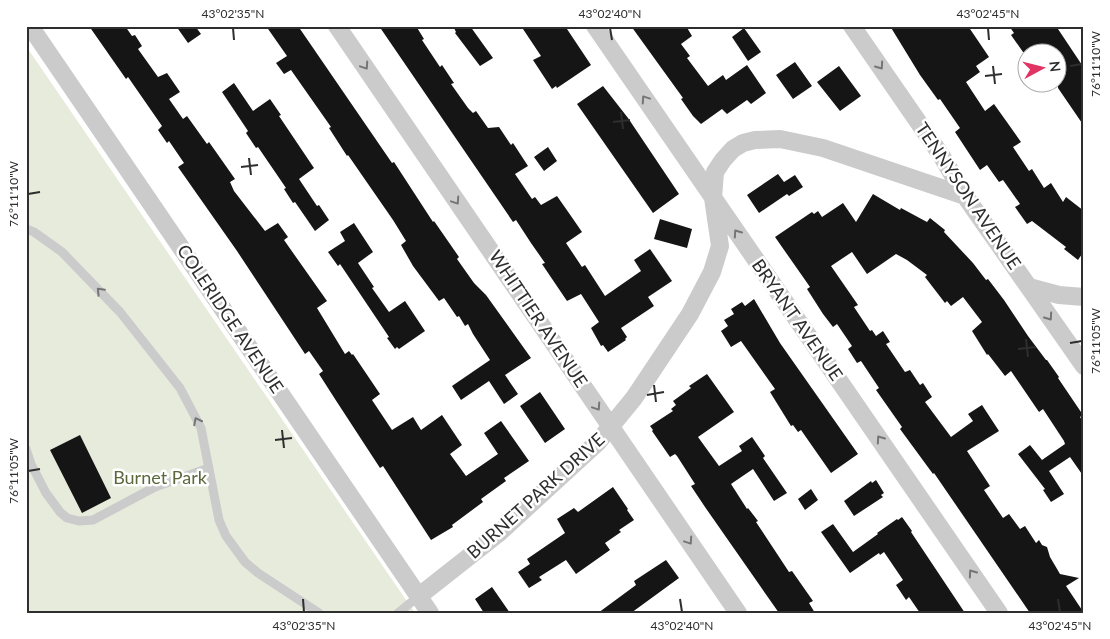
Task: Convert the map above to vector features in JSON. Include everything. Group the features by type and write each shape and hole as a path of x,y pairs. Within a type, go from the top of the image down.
{"street":[{"name":"COLERIDGE AVENUE","path":"30,26 430,613"},
{"name":"WHITTIER AVENUE","path":"337,26 738,613"},
{"name":"BRYANT AVENUE","path":"595,26 999,613"},
{"name":"TENNYSON AVENUE","path":"852,26 941,155 965,196 1084,366"},
{"name":"BURNET PARK DRIVE","path":"419,596 499,532 598,442 634,398 690,314 712,272 720,246 713,198 715,172 733,149 743,143 755,140 780,139 823,148 965,196"},
{"path":"1029,287 1059,295 1084,297"}],"lane":[{"path":"26,229 34,232 62,252 120,312 180,388 201,428 219,520 226,536 245,562 319,613"},
{"path":"26,449 31,464 46,493 60,512 67,518 79,521 93,520 155,487 209,468"},
{"name":"BURNET PARK DRIVE","path":"398,613 419,596"}],"green space":[{"name":"Burnet Park","path":"26,46 415,613 26,613"}],"building":[{"path":"89,26 125,26 132,36 135,35 142,46 138,49 158,77 167,73 180,92 169,99 183,119 187,116 207,144 209,142 235,179 230,182 234,191 265,231 278,223 288,237 284,240 327,301 317,308 345,354 349,351 353,354 380,394 372,400 392,430 413,417 421,430 442,415 462,445 450,454 466,476 498,454 484,433 501,421 529,461 504,478 506,481 481,499 483,502 452,525 453,527 431,540 383,466 380,468 319,374 323,371 309,351 305,354 237,251 178,167 184,163 169,141 167,143 158,130 162,126"},
{"path":"176,26 195,26 201,34 188,43"},
{"path":"266,26 298,26 459,257 457,259 474,283 486,295 531,358 505,375 518,394 504,404 489,381 461,400 452,386 490,360 468,324 465,326 444,298 439,301 413,266 401,245 406,241 393,220 347,156 329,128 331,127 291,70 284,74 276,63 287,56"},
{"path":"379,26 416,26 424,39 422,40 440,67 442,65 454,83 451,84 468,108 473,113 476,111 488,128 499,127 511,145 513,143 528,166 515,174 532,199 535,197 541,205 557,196 582,232 566,243 582,267 585,265 605,296 641,271 634,260 650,249 672,281 648,297 654,306 621,328 627,337 626,340 608,352 603,345 601,346 591,328 599,322 581,294 567,301 542,264 545,263 516,220 513,222"},
{"path":"453,26 470,26 493,58 480,66 455,33"},
{"path":"521,26 565,26 591,65 557,88 556,86 552,89 533,60 541,56"},
{"path":"631,26 686,26 692,36 681,44 690,56 687,58 708,86 723,75 726,80 747,65 766,93 751,104 747,100 727,114 722,109 701,124 693,116 681,99 683,98"},
{"path":"890,26 968,26 989,57 976,66 980,72 966,82 985,111 994,104 1021,142 1013,147 1029,171 1032,169 1044,188 1051,183 1063,202 1066,197 1084,211 1084,251 1078,260 1064,249 1066,247 1032,221 1027,224 1015,207 1020,204 1003,180 999,182 987,165 980,170 955,132 960,128 940,99 938,100 920,75"},
{"path":"1009,26 1056,26 1067,42 1018,42 1018,45 1011,35 1014,33"},
{"path":"744,28 761,52 748,61 732,37"},
{"path":"1068,44 1084,68 1084,126 1061,92 1068,92"},
{"path":"795,62 812,86 793,99 776,75"},
{"path":"839,66 861,96 840,111 817,82"},
{"path":"234,83 253,111 270,99 281,115 279,116 314,168 299,179 329,220 315,231 295,202 293,203 284,189 286,188 258,147 256,148 246,133 248,131 222,92"},
{"path":"603,86 628,118 679,194 653,213 577,104"},
{"path":"548,147 557,161 544,171 534,157"},
{"path":"778,174 784,182 795,175 803,187 789,196 787,194 759,213 747,195"},
{"path":"873,194 900,210 901,208 927,222 930,218 945,230 944,232 986,280 988,279 1004,300 1059,377 1083,415 1080,417 1084,423 1084,477 1070,457 1049,471 1064,494 1051,502 1043,490 1045,489 1018,454 1030,445 1042,460 1065,444 1064,441 1043,409 1039,412 1011,371 1005,376 987,355 972,331 982,322 963,297 951,306 947,301 945,303 925,277 927,275 896,254 867,274 852,252 831,266 858,305 854,307 870,331 872,330 876,336 883,331 890,342 886,344 905,372 910,370 920,385 923,383 932,397 925,402 951,437 973,421 968,414 982,405 999,431 967,451 990,486 984,490 1003,518 1009,514 1020,529 1025,526 1036,543 1039,540 1042,545 1047,547 1050,557 1060,574 1079,578 1066,586 1084,613 1030,613 934,473 900,429 902,427 876,390 879,388 861,361 857,363 848,349 852,346 837,324 833,327 823,314 807,289 810,287 775,237 812,212 814,214 818,211 822,217 843,203 856,222"},
{"path":"660,219 692,229 687,248 654,239"},
{"path":"354,223 373,252 358,263 374,287 372,288 389,312 405,301 425,331 399,349 397,347 395,349 340,264 338,266 328,252 345,241 340,232"},
{"path":"754,299 780,343 858,454 831,473 801,430 798,432 793,425 791,426 770,392 775,389 741,341 731,347 721,331 728,326 724,320 734,314 731,309 742,302 745,306"},
{"path":"707,374 734,412 698,437 719,466 742,451 739,446 752,437 765,456 763,458 787,493 774,501 753,469 731,484 747,509 758,521 756,522 789,572 792,571 813,601 809,603 815,613 779,613 691,486 695,484 677,456 675,454 670,457 652,431 650,426 673,411 671,409 676,405 673,401 691,388 689,386"},
{"path":"540,392 565,429 545,443 520,406"},
{"path":"80,435 111,498 82,513 50,450"},
{"path":"876,480 884,493 881,495 883,497 854,516 844,501 871,481 872,483"},
{"path":"613,487 634,520 605,543 610,550 576,574 566,560 539,577 542,580 529,588 518,572 530,564 527,559 565,533 557,519 574,508 578,512"},
{"path":"811,489 818,500 805,510 798,499"},
{"path":"902,517 965,613 920,613 909,597 906,600 896,585 903,580 884,552 880,555 879,553 850,573 821,532 833,524 853,552 877,533"},
{"path":"666,560 679,578 631,613 598,613 636,585 634,581"},
{"path":"492,587 510,613 484,613 475,599"}]}
